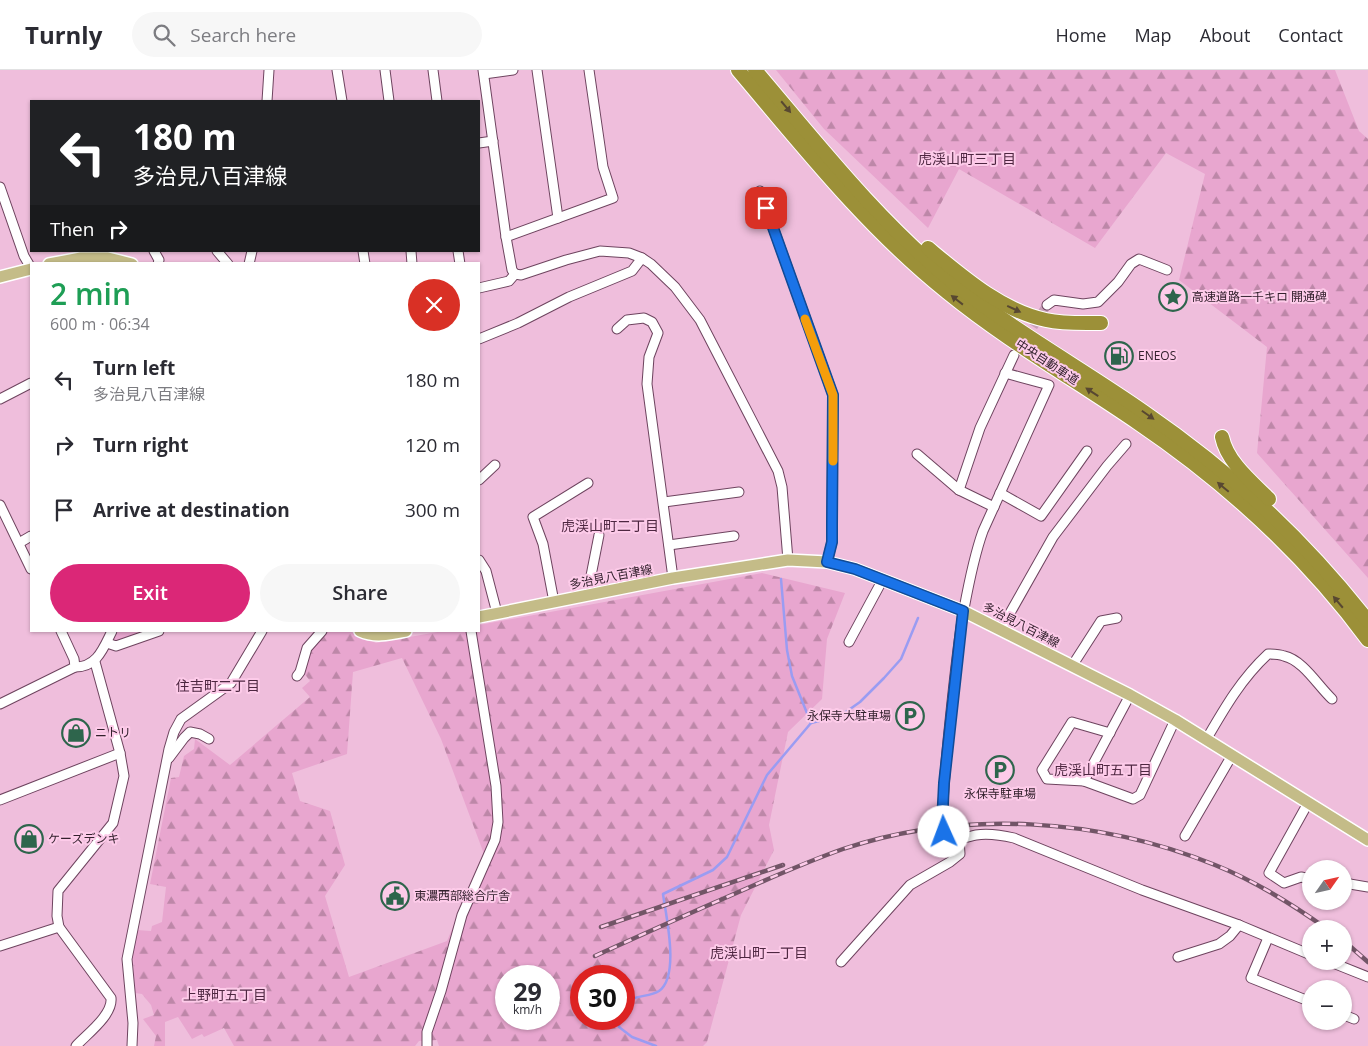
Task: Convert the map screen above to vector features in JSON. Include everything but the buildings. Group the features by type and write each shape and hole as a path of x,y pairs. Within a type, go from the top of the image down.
{"highway":[{"name":"中央自動車道","path":"738,70 845,196 922,271 1001,333 1131,418 1198,466 1260,519 1286,545 1338,602 1368,640"},
{"name":"中央自動車道","path":"755,70 879,214 954,283 1009,324 1142,411 1206,457 1266,508 1323,566 1368,621"},
{"path":"817,143 856,184 904,228 960,274 1006,305 1021,313 1048,320 1101,323"},
{"path":"1222,437 1224,447 1238,466 1316,552 1348,596"}],"main road":[{"path":"60,262 81,258 108,258 124,262"},
{"path":"0,277 30,268"},
{"name":"多治見八百津線","path":"480,617 673,578 788,560 827,562 855,569 963,611 1130,695 1175,720 1368,840"},
{"path":"363,632 368,634 389,634 400,632"}],"street":[{"path":"267,100 269,70"},
{"path":"337,70 342,100"},
{"path":"385,70 389,100"},
{"path":"433,70 437,100"},
{"path":"513,70 483,72 506,237 512,266 516,274"},
{"path":"537,70 558,218"},
{"path":"506,237 613,198 603,167 589,70"},
{"path":"480,144 493,141"},
{"path":"0,187 24,256 30,266"},
{"path":"760,191 833,395 832,542 827,562"},
{"path":"516,274 522,275 600,251 629,253 642,258 675,287 700,320 778,471 782,487 788,560"},
{"path":"218,252 226,262"},
{"path":"480,339 569,297 632,271 642,258"},
{"path":"1047,305 1054,300 1083,304 1098,302 1118,282 1131,264 1139,259 1168,270"},
{"path":"480,288 509,281 516,274"},
{"path":"617,329 627,320 644,318 652,322 658,333 649,357 647,384 673,578"},
{"path":"958,490 980,428 1014,356"},
{"path":"1005,373 1049,385 1000,493 975,554 963,611 944,783 942,823 944,832 951,838 959,839 976,835 994,834 1014,838 1142,890 1240,925 1302,951"},
{"path":"0,398 30,383"},
{"path":"1001,629 1053,537 1126,444"},
{"path":"1000,493 1040,516 1087,451"},
{"path":"917,454 958,490 994,507"},
{"path":"480,479 495,465"},
{"path":"554,602 543,544 533,516 588,483"},
{"path":"664,502 739,492"},
{"path":"0,505 30,567"},
{"path":"587,596 599,535"},
{"path":"669,545 734,536"},
{"path":"19,543 30,537"},
{"path":"480,562 486,571 497,613"},
{"path":"848,642 883,579"},
{"path":"1072,666 1101,621 1117,618"},
{"path":"61,632 74,660 75,667"},
{"path":"0,704 75,667 82,667 95,662 112,632"},
{"path":"107,642 116,646 156,632"},
{"path":"132,1046 133,1024 127,959 174,732 181,719 230,683 261,632"},
{"path":"298,676 307,648 321,632"},
{"path":"427,1046 427,1032 441,991 462,915 495,840 498,822 496,786 470,632"},
{"path":"1206,740 1232,696 1254,667 1268,654 1286,656 1306,670 1332,699"},
{"path":"76,1046 108,1012 111,998 59,927 57,916 58,892 113,823 124,776 124,766 95,662"},
{"path":"1084,781 1130,695"},
{"path":"1110,733 1072,722 1042,770 1047,779 1084,781 1133,799 1140,795 1175,720"},
{"path":"167,761 190,732 200,734 208,739"},
{"path":"0,800 120,753"},
{"path":"1185,836 1231,756"},
{"path":"1302,877 1284,883 1269,873 1308,803"},
{"path":"841,962 910,885 950,862 960,854 959,839"},
{"path":"1352,884 1368,887"},
{"path":"1178,957 1219,944 1240,925"},
{"path":"0,946 59,927"},
{"path":"1268,938 1252,978 1302,998"},
{"path":"1350,970 1368,977"}],"green space":[{"path":"776,70 1335,70 1359,131 1368,139 1368,578 1257,453 1267,347 1179,280 1205,174 1166,153 1095,248 959,169 928,228 824,129"},
{"path":"762,573 845,593 827,639 822,699 788,732 769,825 774,850 741,915 707,1042 703,1046 439,1046 437,1040 419,1041 415,1046 234,1046 224,1028 204,1037 202,1034 192,1039 178,1017 165,1022 165,1046 154,1046 156,1036 143,1019 154,1015 151,1005 142,994 135,993 133,957 137,930 151,931 152,926 162,922 166,887 150,884 171,778 179,777 184,756 194,749 195,739 230,765 310,697 302,688 310,681 304,673 310,649 328,632 351,632 376,643 437,632 480,632 480,625","holes":["402,658 441,739 484,854 447,941 349,977 325,896 345,865 330,811 300,801 292,773 347,754 353,672"]},
{"path":"116,632 145,632 116,643 113,637"}],"waterway":[{"path":"781,579 787,650 792,676 811,723"},
{"path":"635,998 659,991 669,973 669,930 663,894 713,870 727,857 767,775 811,723 840,716 860,702 884,678 901,659 918,618"},
{"path":"623,1030 632,1037 656,1046"}],"tunnel":[{"path":"1026,338 1047,305"}],"railway":[{"path":"595,956 775,876 843,849 889,836 935,828 983,824 1030,824 1078,829 1125,837 1171,849 1244,878 1287,902 1314,920"},
{"path":"601,927 783,865"},
{"path":"1352,948 1368,962"}],"slow traffic":[{"path":"805,319 833,395 833,461"}],"place":[{"name":"高速道路一千キロ 開通碑","path":"1173,297"},
{"name":"ENEOS","path":"1119,356"},
{"name":"永保寺大駐車場","path":"910,716"},
{"name":"ニトリ","path":"76,733"},
{"name":"永保寺駐車場","path":"1000,770"},
{"name":"ケーズデンキ","path":"29,839"},
{"name":"東濃西部総合庁舎","path":"395,896"}],"district":[{"name":"虎渓山町三丁目","path":"967,159"},
{"name":"虎渓山町二丁目","path":"610,526"},
{"name":"住吉町二丁目","path":"218,686"},
{"name":"虎渓山町五丁目","path":"1103,770"},
{"name":"虎渓山町一丁目","path":"759,953"},
{"name":"上野町五丁目","path":"225,995"}],"route":[{"path":"766,208 833,395 832,542 827,562 883,579 963,611 944,783 942,823 944,832"}]}
